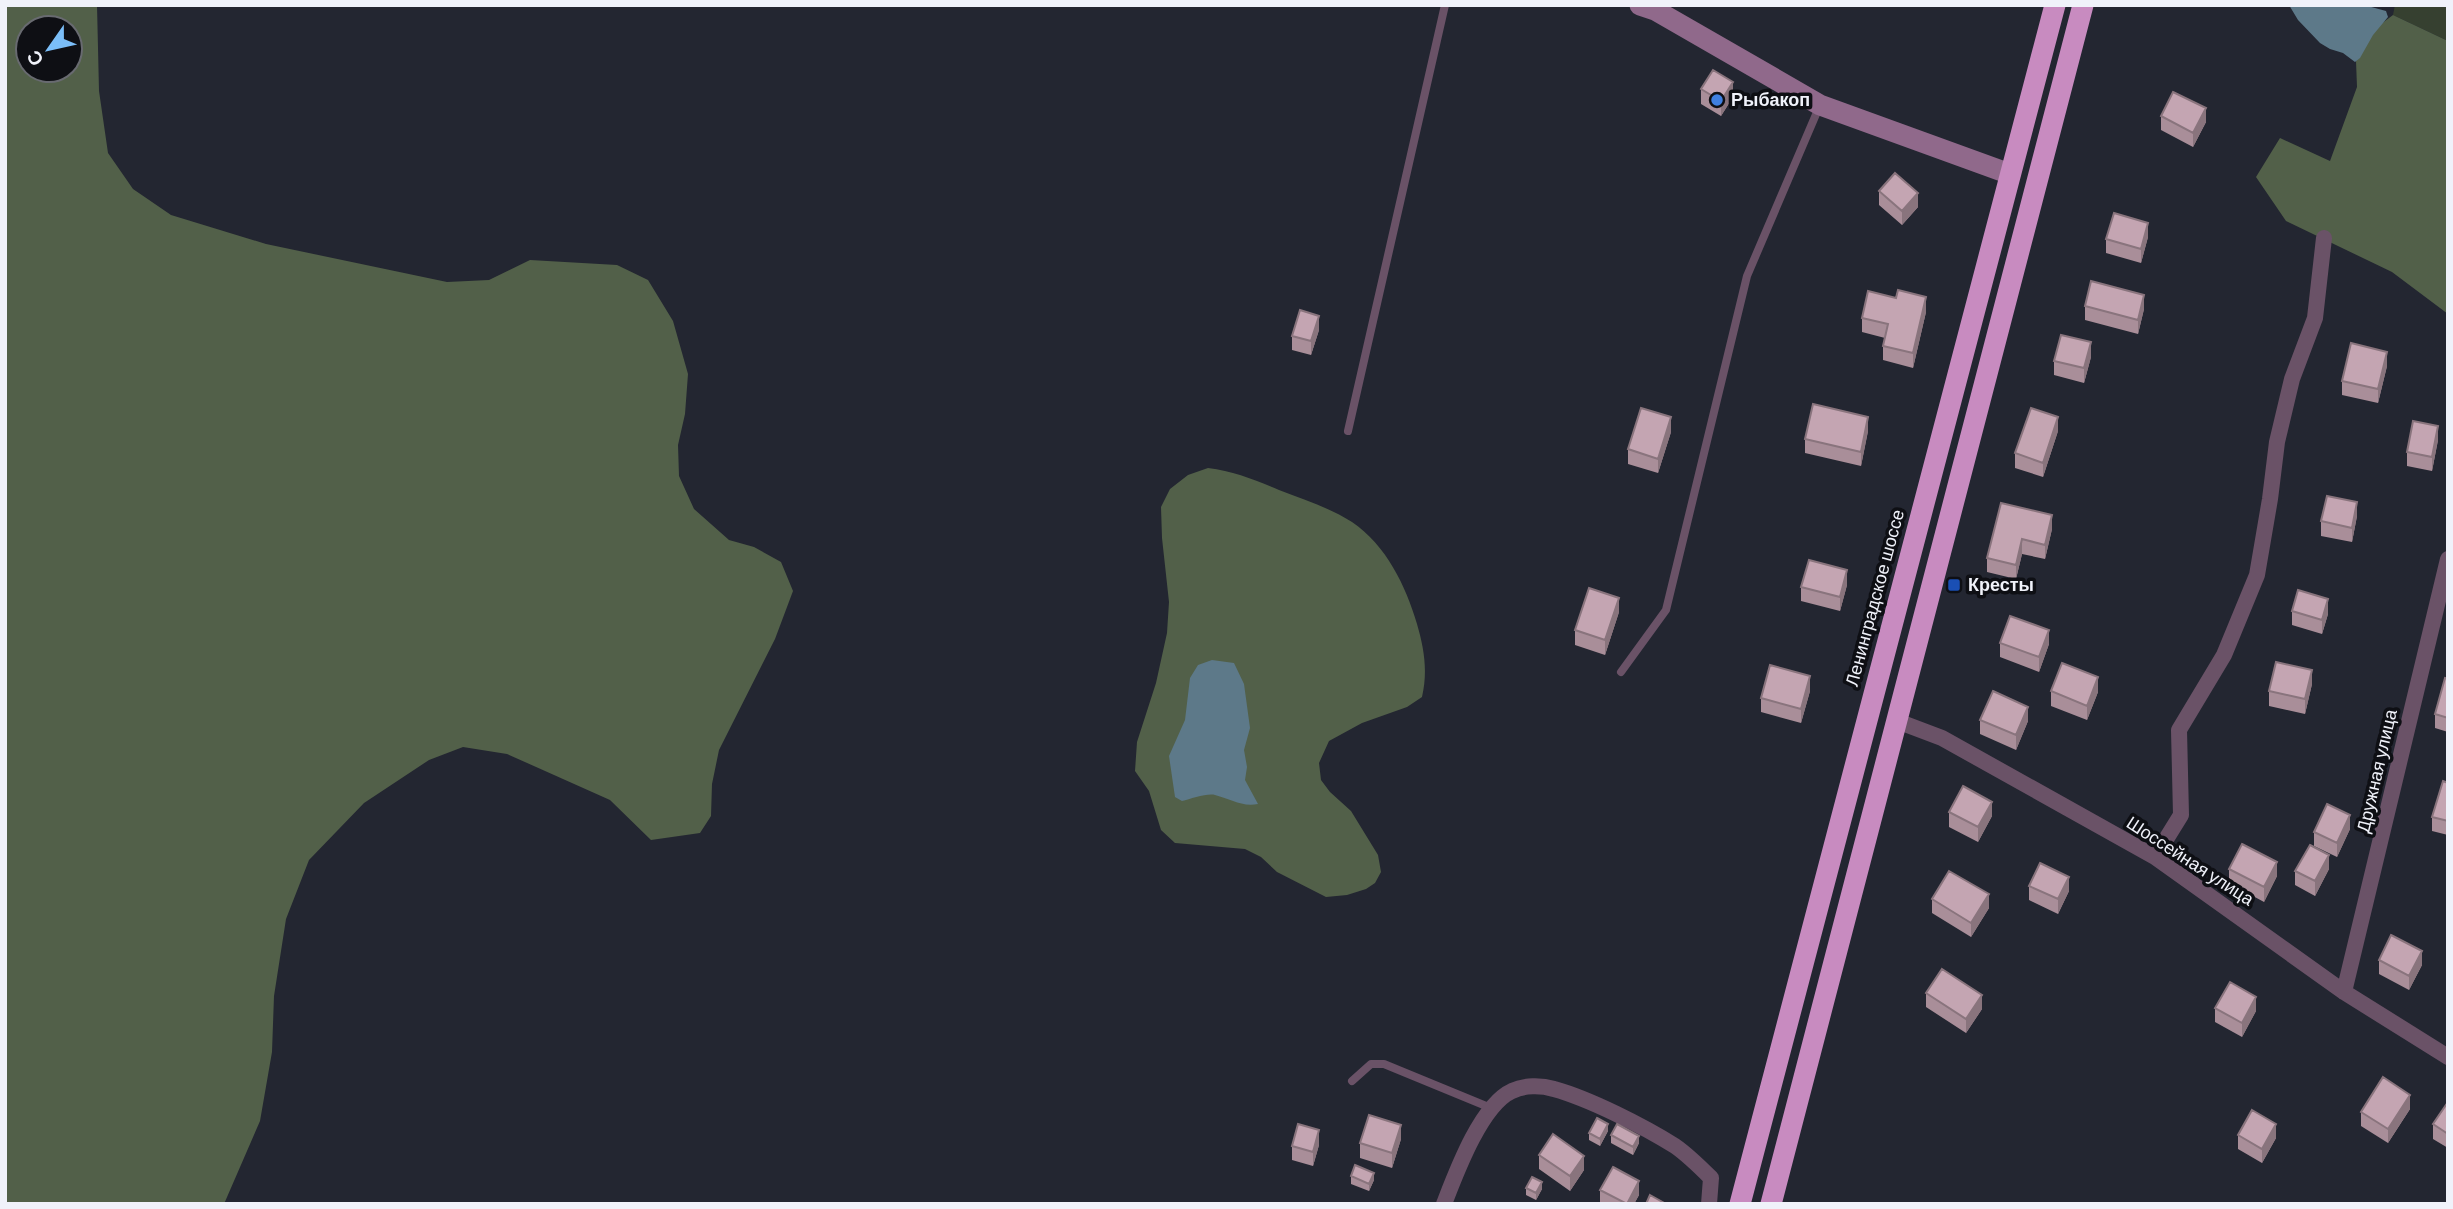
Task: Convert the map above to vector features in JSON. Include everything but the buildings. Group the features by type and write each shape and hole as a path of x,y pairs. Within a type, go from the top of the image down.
{"highway":[{"name":"Ленинградское шоссе","path":"1740,1204 2055,5"},
{"path":"1771,1204 2083,5"}],"street":[{"path":"1640,5 1655,10 1820,105 2010,174"},
{"path":"2155,857 2181,815 2179,730 2224,655 2257,575 2277,442 2292,379 2315,318 2324,238"},
{"name":"Дружная улица","path":"2344,992 2448,558"},
{"name":"Шоссейная улица","path":"1897,721 1942,738 2155,857 2344,992 2448,1057"},
{"path":"1444,1204 1463,1156 1491,1108 1511,1091 1529,1086 1552,1088 1594,1104 1675,1147 1711,1178 1709,1204"}],"lane":[{"path":"1348,431 1445,5"},
{"path":"1621,672 1666,610 1747,276 1820,105"},
{"path":"1352,1082 1371,1064 1384,1064 1491,1108"}],"green space":[{"path":"5,5 97,5 99,91 108,153 133,189 171,215 266,244 447,282 489,280 530,260 617,265 648,280 673,321 688,374 685,414 678,445 679,476 694,509 729,540 754,547 781,562 793,591 775,639 719,750 712,784 711,816 700,833 651,840 610,800 507,754 463,747 429,760 364,803 309,860 286,919 274,996 272,1052 260,1121 224,1204 5,1204"},
{"path":"2395,5 2448,5 2448,41 2393,15"},
{"path":"2393,15 2448,41 2448,314 2392,272 2286,221 2256,177 2280,138 2330,161 2357,87 2356,61 2373,30"},
{"path":"1208,468 1253,479 1326,508 1352,522 1385,554 1401,581 1412,610 1424,660 1422,697 1407,707 1362,723 1329,741 1319,763 1321,780 1351,811 1378,855 1381,872 1375,883 1366,889 1347,895 1326,897 1277,872 1261,857 1245,849 1175,843 1161,830 1149,791 1135,771 1137,742 1156,683 1167,633 1169,602 1161,507 1170,489 1188,475"}],"water":[{"path":"2289,5 2364,5 2386,11 2388,17 2355,62 2343,53 2320,43 2298,20"},
{"path":"1212,660 1234,663 1244,684 1250,728 1244,750 1247,767 1245,780 1258,804 1241,804 1212,795 1182,801 1175,797 1169,756 1185,720 1190,678 1198,665"}],"place":[{"name":"Рыбакоп","path":"1717,100"},
{"name":"Кресты","path":"1954,585"}]}
